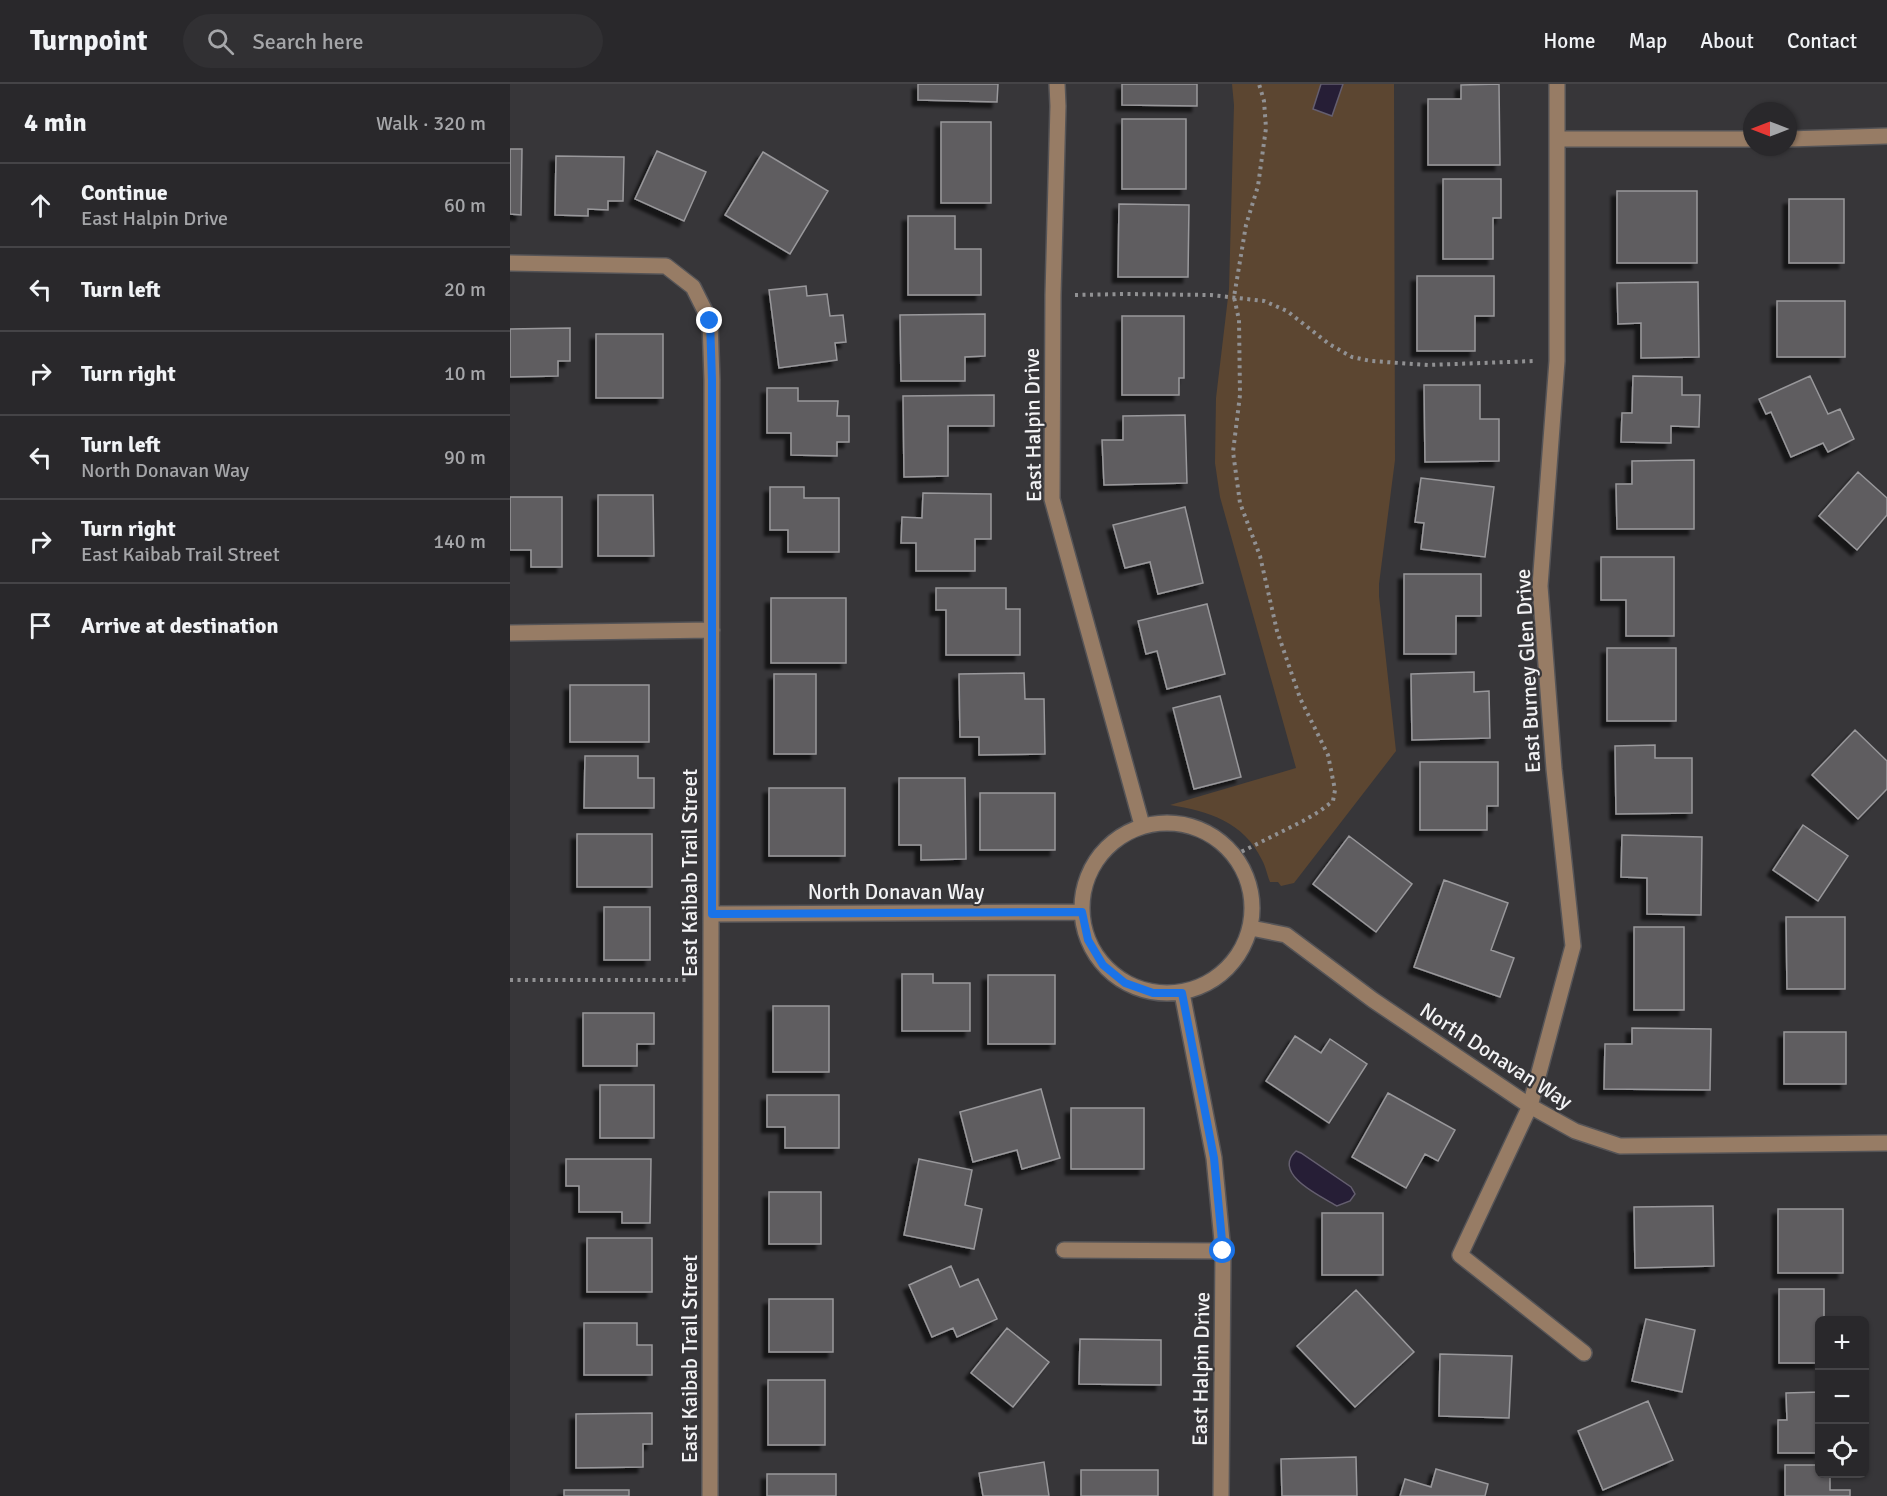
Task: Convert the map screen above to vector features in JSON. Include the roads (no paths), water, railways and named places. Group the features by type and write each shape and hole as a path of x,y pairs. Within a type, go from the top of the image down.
{"street":[{"name":"East Halpin Drive","path":"1057,84 1052,499 1142,825"},
{"name":"East Burney Glen Drive","path":"1557,84 1557,362 1540,586 1554,769 1573,946 1530,1106 1460,1255 1584,1353"},
{"path":"1797,139 1887,136"},
{"path":"1558,139 1743,139"},
{"name":"East Kaibab Trail Street","path":"510,263 666,266 693,287 710,321 712,380 710,1496"},
{"path":"510,633 712,630"},
{"path":"1167,822 1193,826 1216,837 1235,855 1247,877 1253,902 1251,928 1242,951 1226,971 1206,985 1182,993 1153,993 1125,983 1103,965 1088,940 1082,912 1085,884 1097,858 1117,838 1142,825 1167,822"},
{"name":"North Donavan Way","path":"712,914 1082,912"},
{"name":"North Donavan Way","path":"1251,928 1286,935 1372,1000 1530,1106 1575,1131 1620,1146 1887,1143"},
{"name":"East Halpin Drive","path":"1182,993 1214,1158 1223,1251 1221,1496"},
{"path":"1064,1250 1223,1251"}]}
